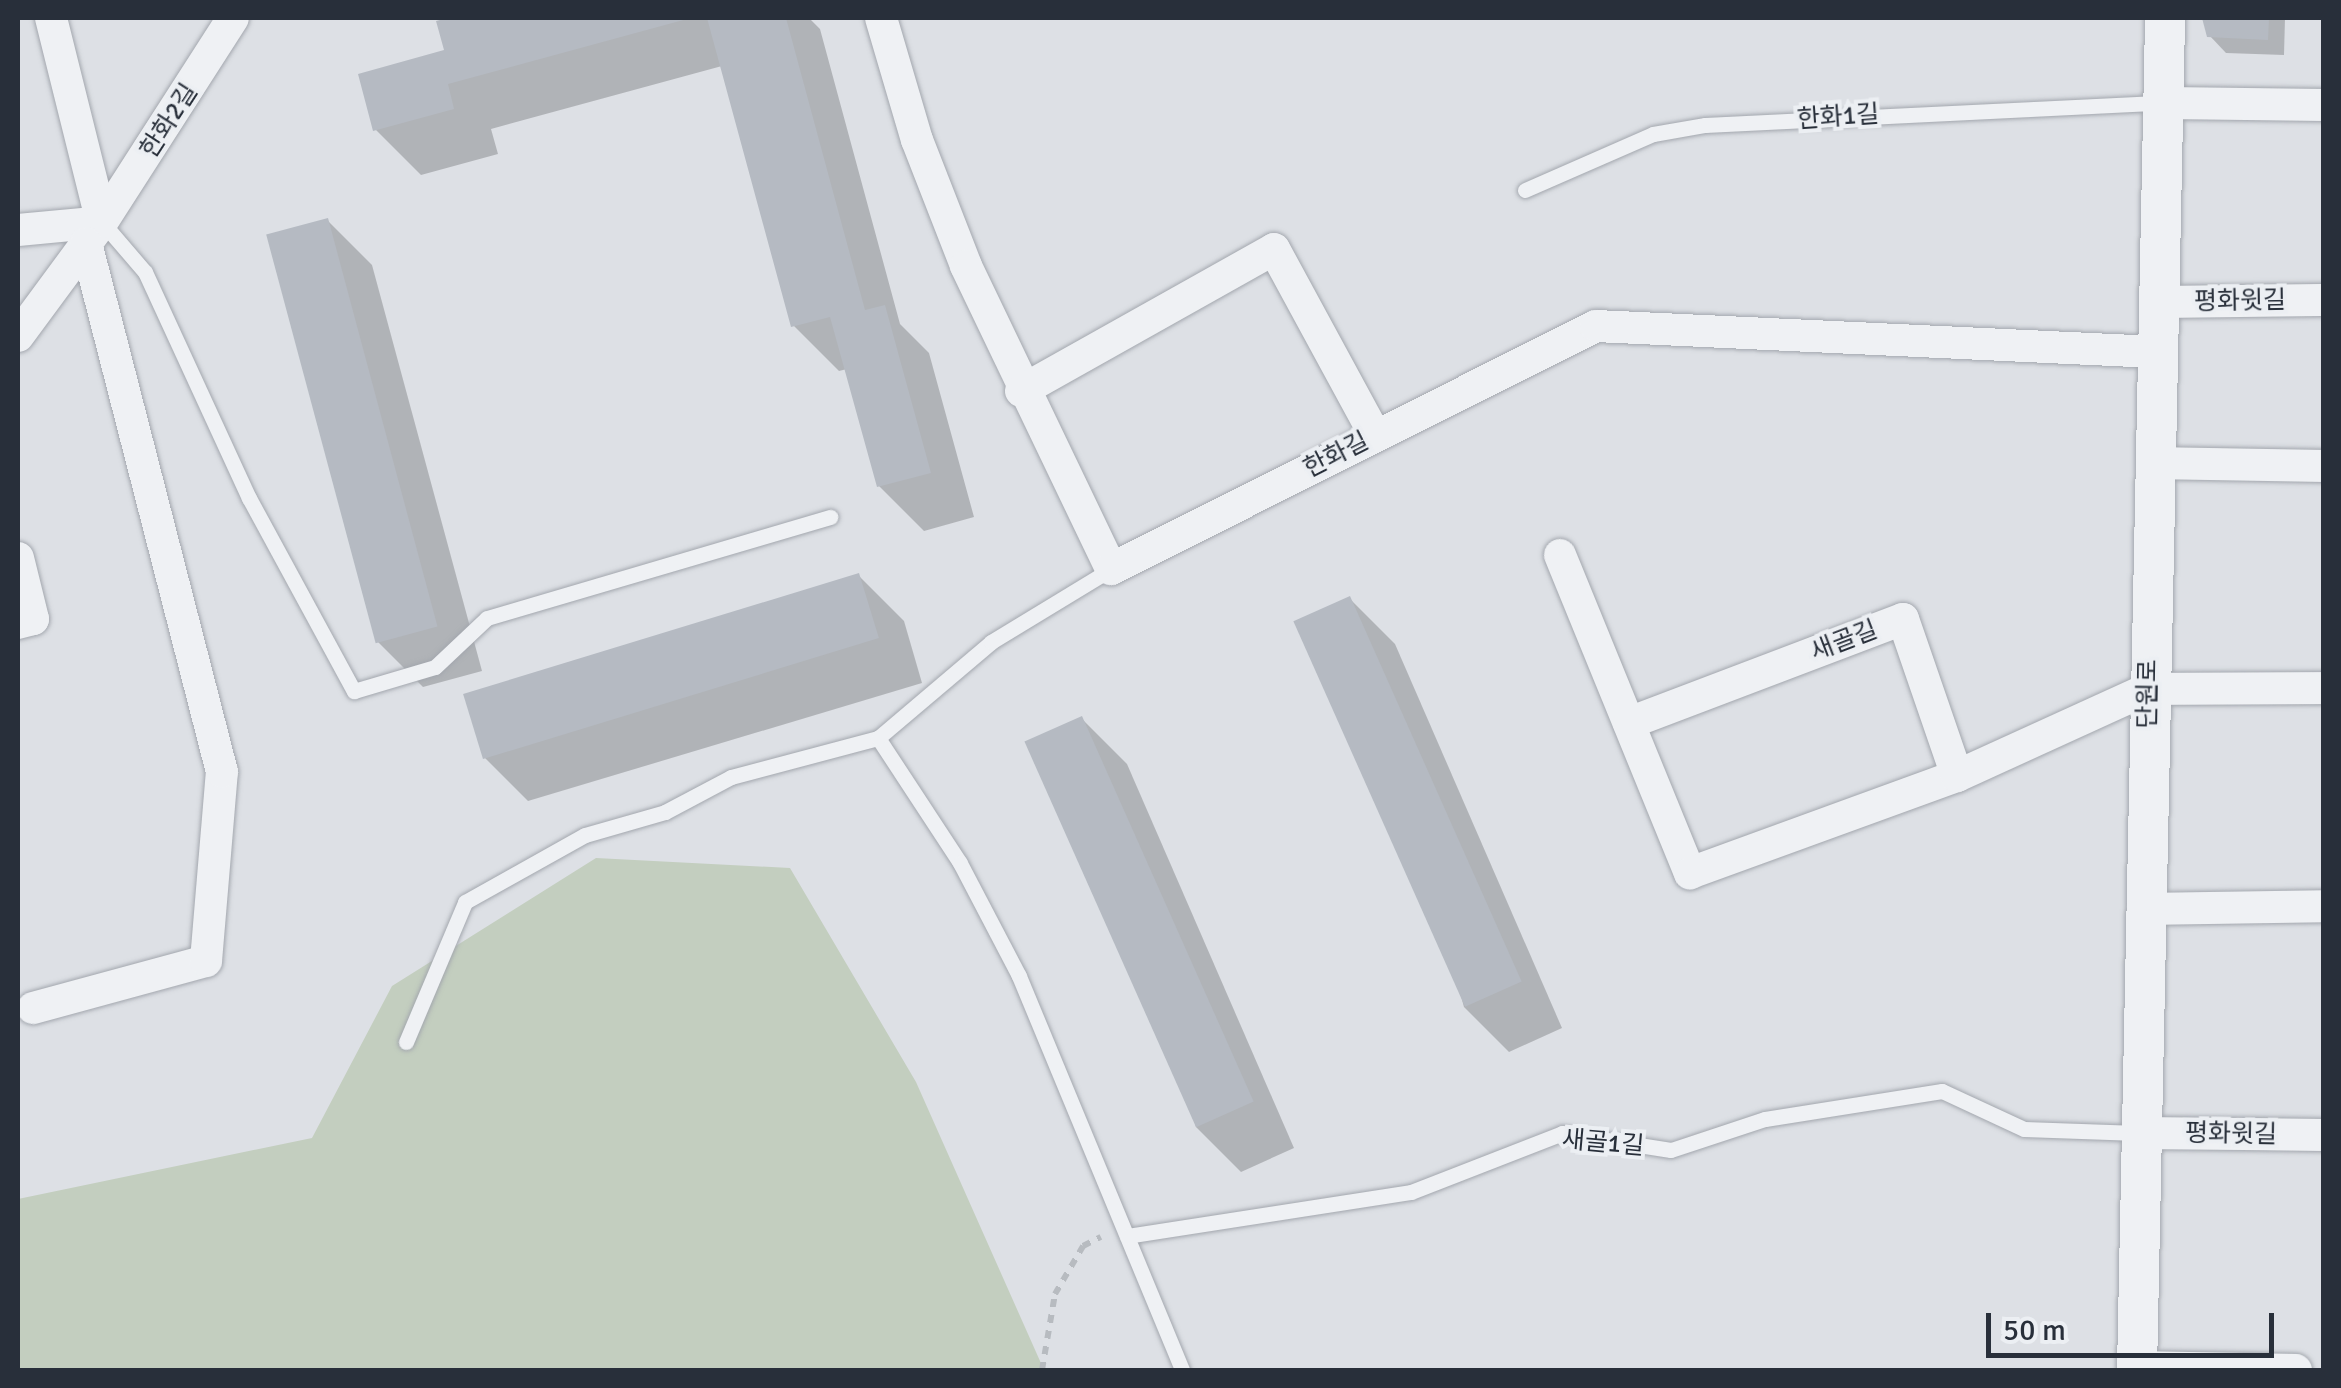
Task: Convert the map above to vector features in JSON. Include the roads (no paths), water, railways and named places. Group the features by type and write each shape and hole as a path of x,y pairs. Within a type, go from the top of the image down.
{"street":[{"path":"34,1008 206,962 222,772 94,232 51,18"},
{"name":"한화2길","path":"18,336 94,232 233,18"},
{"path":"881,18 917,140 1021,390 1111,569"},
{"name":"단원로","path":"2137,1369 2138,1133 2165,18"},
{"path":"2162,103 2324,105"},
{"path":"18,230 94,232"},
{"path":"1021,390 1274,250 1375,435"},
{"path":"18,292 51,288"},
{"name":"평화윗길","path":"2157,302 2324,300"},
{"name":"한화길","path":"1111,569 1596,326 2156,352"},
{"path":"2153,463 2324,466"},
{"path":"1560,555 1690,873 1958,776 2148,689 2324,688"},
{"path":"18,558 33,618 18,623"},
{"name":"새골길","path":"1629,723 1903,619 1958,776"},
{"path":"2143,909 2324,906"},
{"name":"평화윗길","path":"2138,1133 2324,1135"},
{"path":"2137,1369 2296,1370"}],"lane":[{"name":"한화1길","path":"1525,190 1654,134 1705,125 2162,103"},
{"path":"94,232 145,272 249,498 354,692 435,667 487,618 830,517"},
{"path":"406,1042 465,902 585,835 665,812 731,776 878,738 991,642 1111,569"},
{"path":"878,738 960,862 1019,976 1182,1370"},
{"name":"새골1길","path":"1127,1236 1411,1192 1562,1133 1671,1150 1764,1119 1942,1091 2024,1129 2138,1133"}]}
